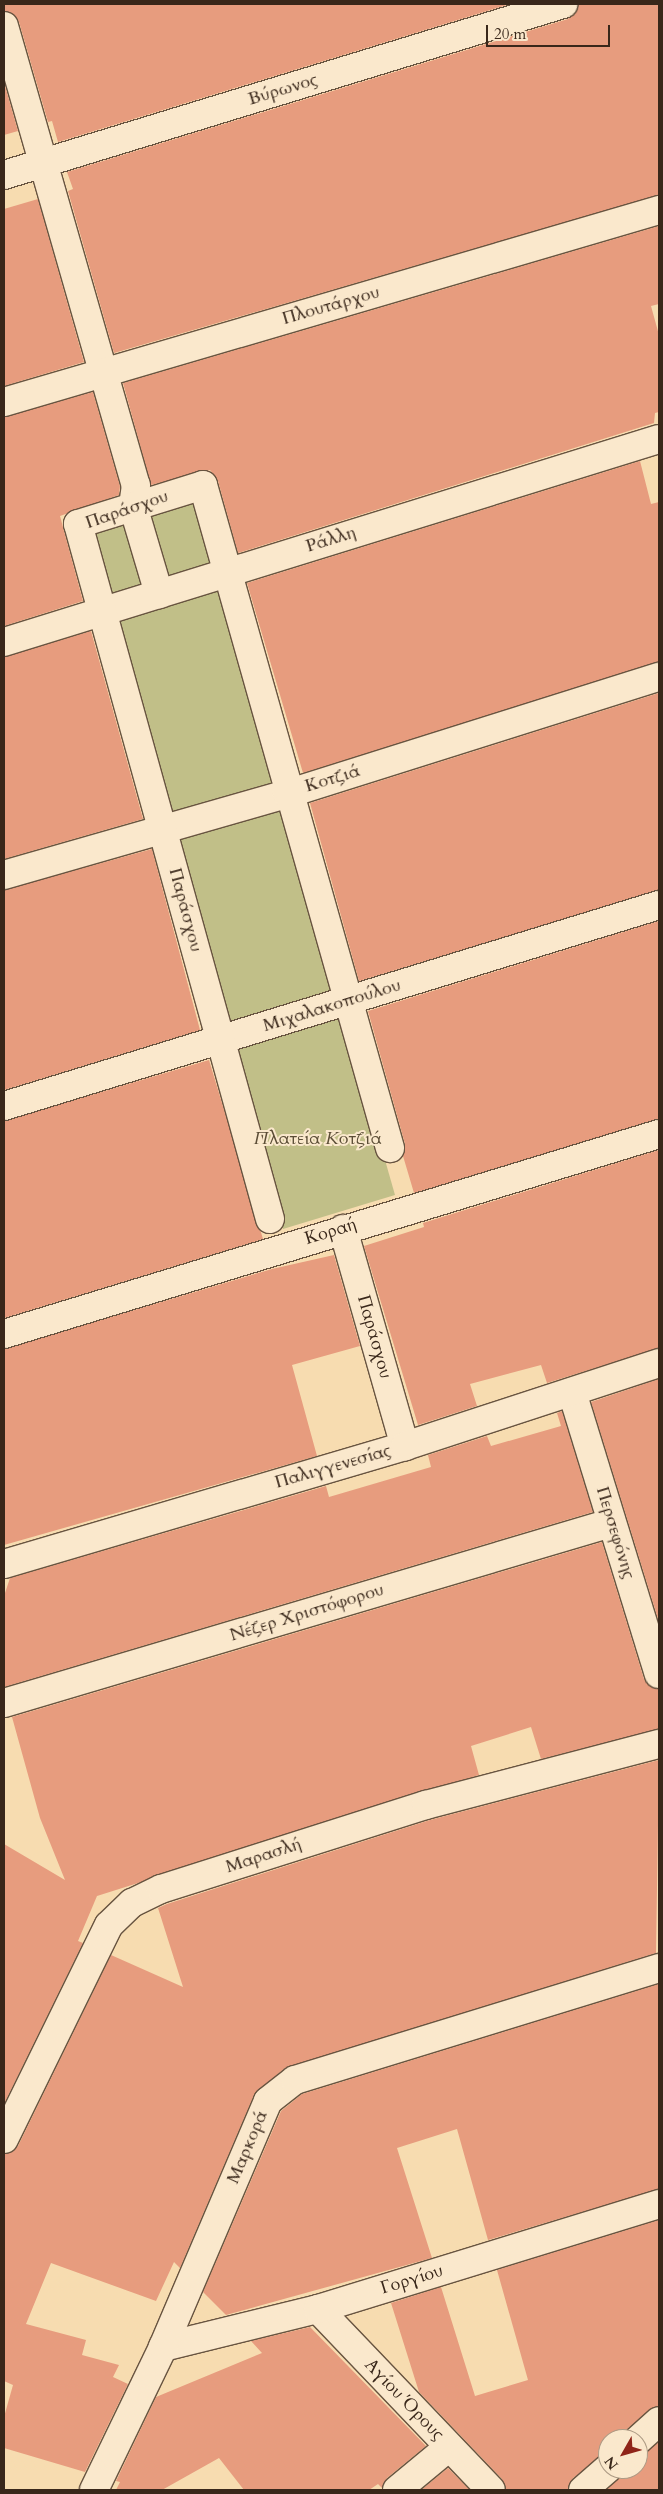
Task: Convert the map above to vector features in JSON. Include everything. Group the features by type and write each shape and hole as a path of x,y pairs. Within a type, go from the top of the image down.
{"street":[{"name":"Βύρωνος","path":"4,175 563,4"},
{"name":"Παράσχου","path":"4,26 103,372 135,496"},
{"name":"Πλουτάρχου","path":"4,402 659,210"},
{"name":"Ράλλη","path":"4,642 659,439"},
{"name":"Παράσχου","path":"270,1219 78,524 135,496 203,485 288,794 390,1148"},
{"path":"135,496 159,594"},
{"name":"Κοτζιά","path":"4,875 288,794 659,677"},
{"name":"Μιχαλακοπούλου","path":"4,1106 659,905"},
{"name":"Κοραή","path":"4,1334 659,1134"},
{"name":"Παράσχου","path":"343,1229 405,1446"},
{"name":"Παλιγγενεσίας","path":"4,1564 405,1446 659,1363"},
{"name":"Περσεφόνης","path":"572,1392 659,1674"},
{"name":"Nέζερ Χριστόφορου","path":"4,1703 611,1522"},
{"name":"Μαρασλή","path":"4,2139 109,1925 132,1903 161,1889 426,1805 659,1744"},
{"name":"Μαρκορά","path":"94,2490 163,2347 268,2101 295,2080 659,1968"},
{"name":"Γοργίου","path":"163,2347 318,2309 659,2204"},
{"name":"Αγίου Όρους","path":"318,2309 491,2490"},
{"path":"648,2431 659,2421"},
{"path":"397,2490 449,2447"},
{"path":"583,2490 598,2477"}],"green space":[{"name":"Πλατεία Κοτζιά","path":"196,498 395,1195 283,1229 90,532"}],"building":[{"path":"4,4 510,4 58,142 52,121 48,122 19,22 4,11"},
{"path":"578,4 659,4 659,195 114,353 68,191 73,189 67,172 568,19"},
{"path":"4,82 18,131 4,135"},
{"path":"38,199 84,362 4,386 4,209"},
{"path":"659,226 659,304 651,306 659,335 659,412 655,413 654,423 238,553 218,481 210,470 151,485 123,383"},
{"path":"93,392 120,486 119,495 60,516 83,601 4,626 4,417"},
{"path":"640,461 651,504 659,502 659,662 303,773 247,583"},
{"path":"91,631 143,819 4,859 4,657"},
{"path":"659,693 659,890 359,981 310,803"},
{"path":"152,849 200,1030 4,1090 4,890"},
{"path":"659,921 659,1119 414,1193 403,1156 405,1144 368,1011"},
{"path":"209,1060 263,1239 4,1318 4,1121"},
{"path":"659,1150 659,1348 547,1383 541,1365 470,1384 477,1406 418,1425 364,1246 424,1227 423,1223"},
{"path":"334,1255 360,1346 292,1365 317,1456 4,1545 4,1349 272,1269"},
{"path":"659,1379 659,1622 591,1402"},
{"path":"562,1411 593,1512 4,1687 4,1596 10,1578 326,1486 329,1497 431,1467 428,1455 487,1436 491,1446 561,1426 557,1413"},
{"path":"602,1542 644,1679 659,1689 659,1729 541,1759 531,1727 471,1746 479,1775 97,1896 78,1941 83,1943 4,2104 4,1844 65,1880 40,1818 12,1717"},
{"path":"659,1760 656,1953 285,2068 254,2095 180,2268 174,2262 156,2301 51,2263 26,2324 86,2340 82,2355 119,2365 113,2377 128,2384 85,2472 4,2448 4,2417 13,2385 4,2381 4,2154 18,2146 111,1955 183,1987 158,1908 430,1820"},
{"path":"659,1984 659,2189 488,2240 457,2129 397,2148 432,2258 226,2315 203,2292 281,2111 302,2094"},
{"path":"659,2220 659,2406 628,2429 598,2429 598,2460 573,2478 568,2490 506,2490 502,2479 419,2392 391,2303 441,2287 475,2396 528,2380 497,2270"},
{"path":"310,2327 426,2446 387,2478 382,2488 378,2484 369,2490 244,2490 219,2458 162,2490 116,2490 120,2482 116,2481 156,2397 262,2353 251,2341"},
{"path":"659,2442 659,2490 606,2490 615,2479 648,2479 648,2449"},
{"path":"448,2468 470,2490 421,2490"}]}
